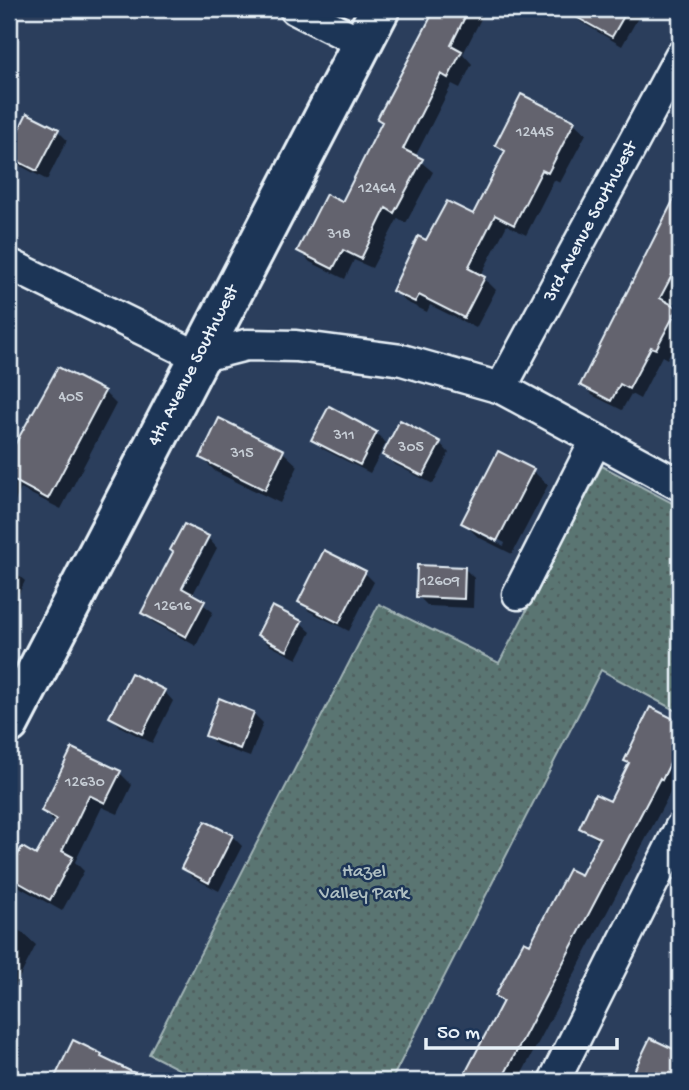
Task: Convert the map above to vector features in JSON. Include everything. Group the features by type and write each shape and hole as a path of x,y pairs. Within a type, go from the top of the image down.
{"street":[{"path":"295,9 362,43"},
{"name":"4th Avenue Southwest","path":"9,724 380,9"},
{"name":"3rd Avenue Southwest","path":"501,388 680,56"},
{"path":"9,264 199,357 246,345 296,346 402,360 501,388 680,485"},
{"path":"518,594 596,440"},
{"path":"554,1081 680,828"}],"green space":[{"name":"Hazel Valley Park","path":"602,466 680,507 680,713 601,670 391,1081 202,1081 149,1054 379,604 499,663"}],"building":[{"path":"435,9 469,9 451,45 462,51 448,78 441,74 403,149 423,159 394,213 386,208 361,259 343,250 333,269 297,251 326,194 342,202 382,122 377,119"},
{"path":"562,9 628,9 612,37"},
{"path":"521,94 575,121 548,173 542,170 514,225 495,215 468,268 485,277 464,318 419,295 415,302 392,291 418,236 426,240 447,201 473,214 505,151 495,145"},
{"path":"27,113 59,129 37,171 9,157 9,149"},
{"path":"680,187 680,260 660,298 678,308 656,349 651,347 629,389 620,384 611,401 580,385"},
{"path":"58,367 105,391 48,499 9,478 9,455"},
{"path":"329,406 377,432 360,465 311,440"},
{"path":"219,418 284,450 265,490 200,458"},
{"path":"400,420 441,442 423,476 382,455"},
{"path":"498,451 534,469 497,541 461,523"},
{"path":"184,524 209,536 182,588 205,601 186,637 141,613 173,552 170,550"},
{"path":"324,550 366,571 339,623 298,602"},
{"path":"417,565 465,567 464,599 416,597"},
{"path":"272,606 302,621 287,651 257,635"},
{"path":"131,673 165,690 142,734 109,717"},
{"path":"219,698 254,712 240,749 205,736"},
{"path":"650,707 680,722 680,743 662,780 660,778 501,1081 461,1081 503,1001 495,996 524,941 530,944 569,869 581,875 600,838 579,828 595,794 610,801 629,763 624,761"},
{"path":"72,748 121,771 105,803 89,795 62,851 73,857 50,900 9,877 9,871 22,847 36,855 56,819 41,811"},
{"path":"205,821 233,835 209,883 181,868"},
{"path":"650,1038 680,1052 680,1081 655,1081 634,1071"},
{"path":"73,1040 102,1054 101,1057 151,1081 53,1081"}]}
